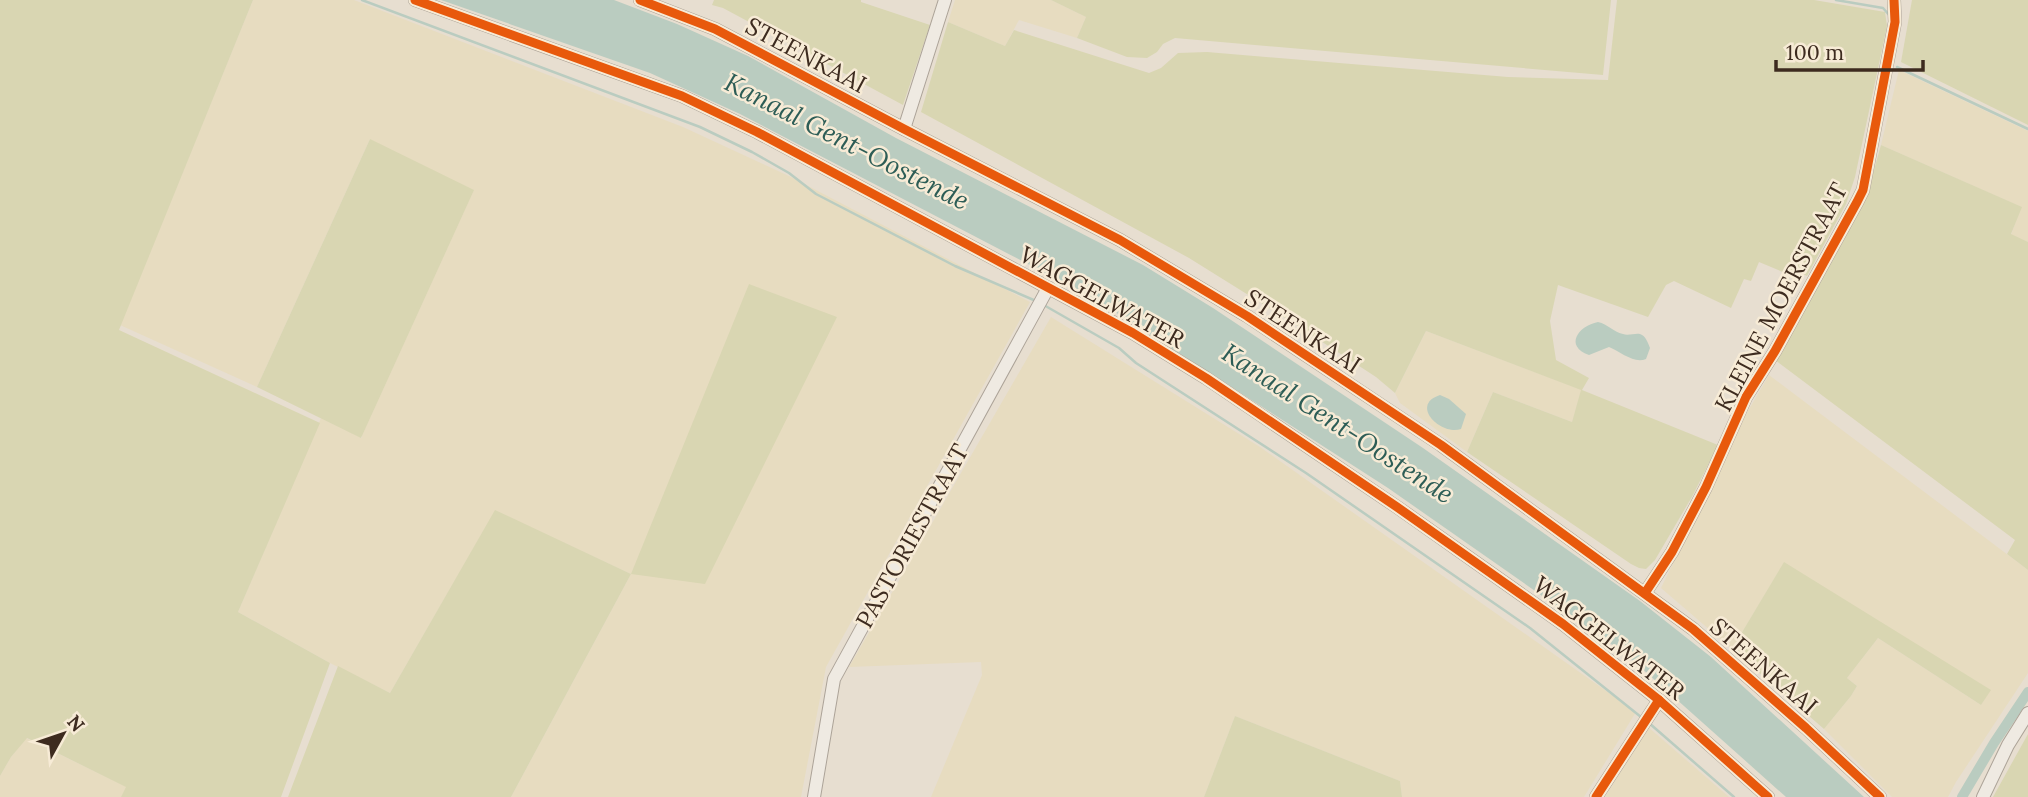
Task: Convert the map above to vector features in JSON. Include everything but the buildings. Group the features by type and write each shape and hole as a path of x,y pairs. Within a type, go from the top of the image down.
{"street":[{"name":"WAGGELWATER","path":"415,0 682,96 757,132 1043,298 1133,333 1217,385 1408,514 1563,624 1659,700 1768,797"},
{"name":"STEENKAAI","path":"639,0 715,29 1120,240 1247,316 1441,445 1693,629 1880,797"},
{"path":"904,129 945,0"},
{"name":"KLEINE MOERSTRAAT","path":"1645,593 1672,552 1706,487 1746,397 1788,328 1863,190 1895,22 1894,0"},
{"name":"PASTORIESTRAAT","path":"814,797 834,679 1043,298"},
{"path":"1596,797 1659,700"},
{"path":"1983,797 2004,752 2028,713"}],"shaded area":[{"path":"0,0 253,0 119,330 320,423 238,612 330,663 281,797 121,797 126,787 27,738 0,776"},
{"path":"253,0 354,0 683,127 791,177 1030,302 826,667 801,797 511,797 631,574 495,511 390,693 238,612 321,418 362,438 370,139 257,387 120,325"},
{"path":"714,0 861,0 930,25 903,105 723,8 712,5"},
{"path":"955,0 1051,0 1086,17 1077,38 1019,20 1005,46 948,22"},
{"path":"1051,0 1611,0 1603,75 1175,38 1147,58 1127,57 1077,38 1086,17"},
{"path":"1617,0 1814,0 1885,12 1887,26 1855,177 1846,204 1807,276 1799,272 1797,278 1759,262 1751,281 1744,279 1731,308 1674,281 1666,285 1648,317 1558,285 1550,321 1556,360 1589,378 1582,390 1718,445 1693,495 1655,560 1646,569 1631,564 1467,452 1493,392 1572,422 1581,390 1426,331 1395,393 1376,377 1189,258 921,112 948,22 1005,46 1014,30 1149,73 1161,68 1178,53 1207,52 1508,77 1608,80"},
{"path":"1912,0 2028,0 2028,125 1901,62"},
{"path":"1899,70 2028,131 2028,242 2011,235 2021,207 1881,145"},
{"path":"370,139 474,190 361,438 257,387"},
{"path":"1881,145 2022,207 2011,234 2028,242 2028,570 2007,554 2015,540 1775,360 1866,198"},
{"path":"749,284 837,317 705,584 631,574"},
{"path":"1051,317 1260,447 1636,712 1584,797 1402,797 1400,781 1235,716 1204,797 931,797 982,675 981,662 849,667"},
{"path":"1426,331 1582,390 1572,422 1493,392 1467,452 1400,403 1395,393"},
{"path":"1769,375 2028,570 2028,673 1948,797 1892,797 1824,729 1857,686 1847,678 1878,638 1981,705 1990,690 1784,563 1732,649 1661,588 1745,416"},
{"path":"495,510 631,574 511,797 288,797 338,666 390,693"},
{"path":"1784,562 1991,690 1981,705 1878,638 1847,678 1857,686 1824,729 1732,649"},
{"path":"1235,716 1400,781 1402,797 1204,797"},
{"path":"1648,727 1729,797 1605,797"},
{"path":"2028,734 2028,797 1993,797"},
{"path":"26,738 127,787 121,797 0,797 0,776"}],"water":[{"name":"Kanaal Gent-Oostende","path":"441,0 614,0 677,24 748,56 896,138 1143,265 1213,308 1423,448 1640,601 1711,657 1864,797 1786,797 1611,644 1388,488 1095,299 740,114 650,73"},
{"path":"1598,322 1625,335 1642,335 1650,348 1646,359 1632,359 1609,347 1589,355 1581,351 1577,347 1577,337 1585,328"},
{"path":"1440,395 1466,414 1461,429 1445,428 1431,418 1427,406"}],"waterway":[{"path":"362,0 700,127 789,173 816,194 955,266 1036,301"},
{"path":"1836,0 1883,8 1890,16"},
{"path":"1897,67 2028,129"},
{"path":"1042,304 1119,348 1136,363 1306,473 1530,628 1641,717"},
{"path":"1962,797 2028,692"},
{"path":"1649,723 1734,797"}],"cycle path":[{"path":"415,0 682,96 757,132 1133,333 1206,378 1397,507 1563,624 1659,700 1768,797"},
{"path":"640,0 715,29 1120,240 1247,316 1441,445 1693,629 1880,797"},
{"path":"1645,593 1672,552 1706,487 1746,397 1775,351 1863,190 1895,22 1894,0"},
{"path":"1596,797 1659,700"}]}
